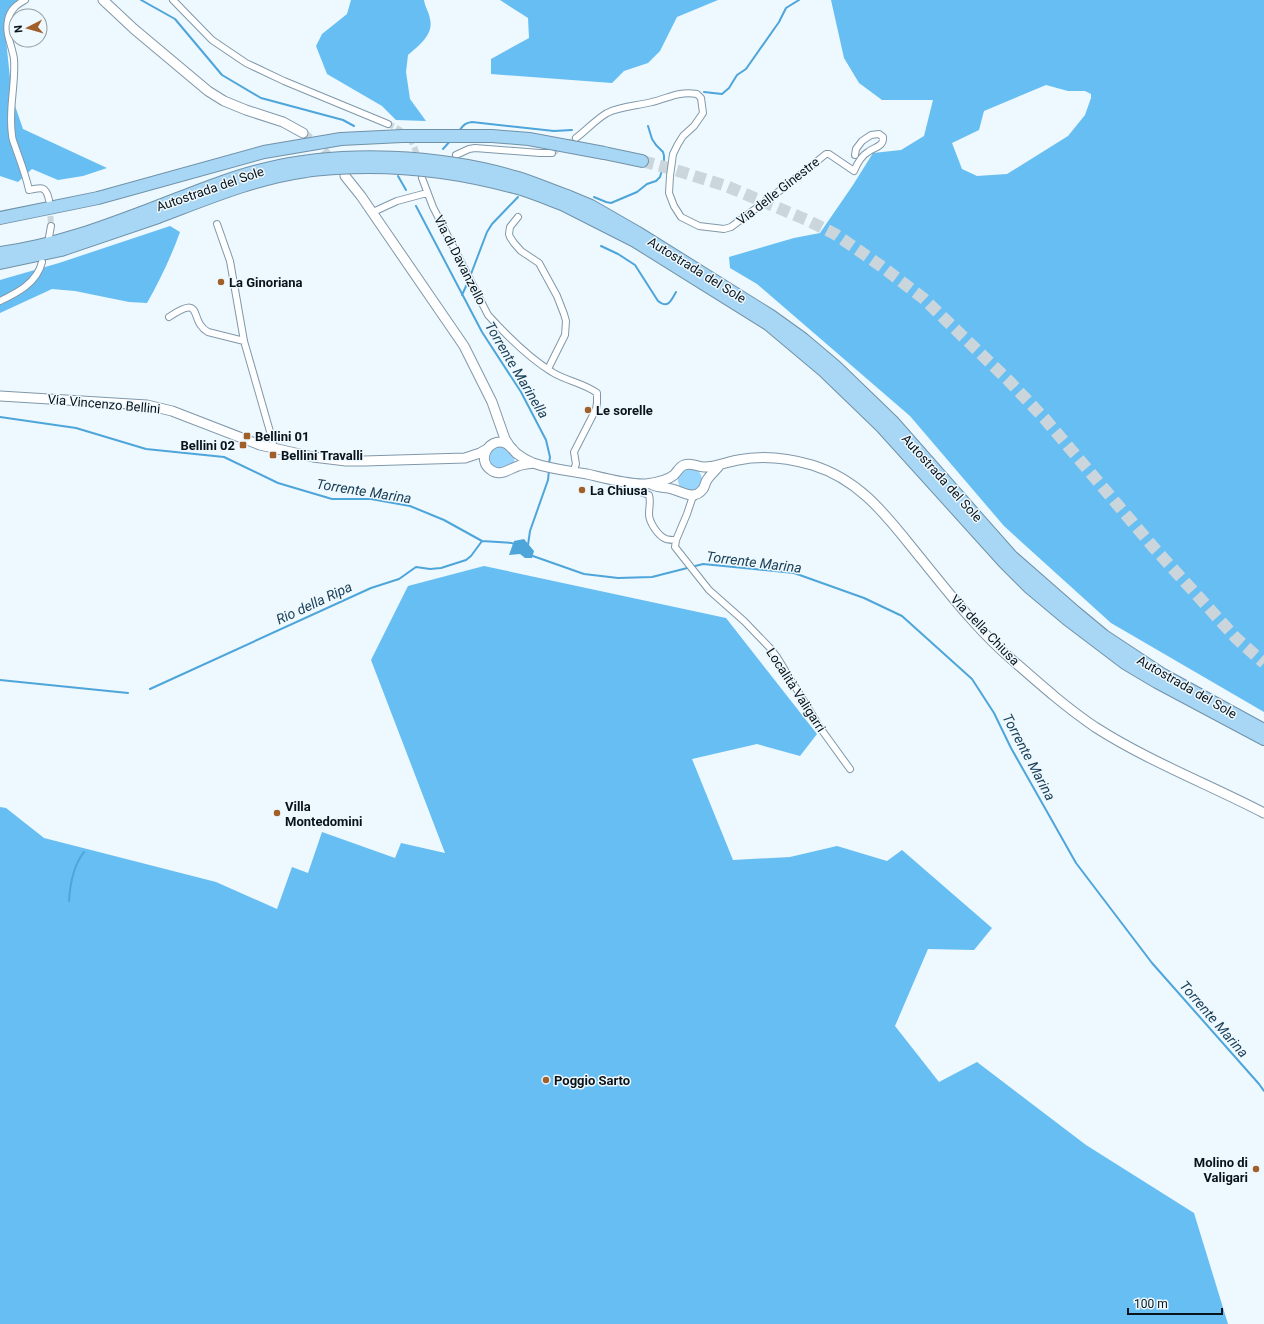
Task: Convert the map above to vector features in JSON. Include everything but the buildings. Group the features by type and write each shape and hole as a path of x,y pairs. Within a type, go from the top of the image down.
{"highway":[{"name":"Autostrada del Sole","path":"0,218 98,198 264,152 341,139 409,136 492,136 529,139 642,161"},
{"name":"Autostrada del Sole","path":"0,253 33,248 269,178 306,170 362,167 412,168 461,174 564,200 635,241 768,324 824,371 882,427 1004,562 1030,588 1067,619 1101,640 1125,663 1156,682 1264,736"},
{"name":"Autostrada del Sole","path":"0,263 35,257 61,250 156,212"}],"main road":[{"path":"103,0 134,29 208,91 224,101 283,122 303,133"},
{"path":"345,176 373,212 464,346 492,402 504,439 511,448 515,459 510,470"},
{"name":"Via Vincenzo Bellini","path":"0,396 147,405 172,411 247,441 272,449 299,455 346,461 465,458 480,453 490,446"},
{"path":"488,468 484,456 497,432 498,420"},
{"name":"Via della Chiusa","path":"490,446 501,442 521,457 536,464 634,483 650,484 692,495 696,494"},
{"name":"Via Vincenzo Bellini","path":"465,458 488,468"},
{"name":"Via della Chiusa","path":"650,484 666,480 684,465 692,464 700,467 718,466 747,458 785,459 812,465 838,477 851,484 875,504 967,615 1000,649 1079,716 1142,754 1264,813"},
{"name":"Via della Chiusa","path":"488,468 494,472 502,473 520,465 536,464"},
{"path":"696,494 702,489 716,471 718,466"},
{"path":"700,467 704,473 706,482"},
{"path":"675,474 674,482 677,489 682,493"}],"street":[{"path":"25,0 15,6 11,11 7,25 7,34 14,58 14,83 11,109 12,136 26,176 28,190 40,188 44,189 47,192 49,200"},
{"path":"173,0 212,40 246,63 284,81 388,124"},
{"name":"Via delle Ginestre","path":"576,138 608,112 620,108 653,102 679,93 697,94 701,98 703,113 694,126 683,136 673,154 669,193 681,218 699,226 726,228 731,227 780,192 826,154 829,154 854,171 859,162 868,152 883,142 883,137 879,134 869,136 857,145 855,155"},
{"path":"456,155 469,149 485,148 552,153"},
{"name":"Via di Davanzello","path":"422,178 436,213 488,315 499,327 548,369 563,378 590,388 597,393 596,409 574,452 576,464 573,472"},
{"path":"373,212 397,202 427,193"},
{"path":"518,217 510,227 510,237 521,251 539,263 557,296 566,320 565,335 548,369"},
{"path":"217,224 230,261 244,341 273,442 272,449"},
{"path":"49,237 51,226"},
{"path":"0,301 15,294 30,283 39,271 42,262"},
{"path":"169,317 180,310 187,307 192,307 195,310 200,324 208,332 244,341"},
{"path":"634,483 635,490 649,495 648,515 652,525 660,535 666,539 676,540 692,498 696,494"},
{"path":"682,493 689,506"},
{"name":"Località Valigarri","path":"676,540 675,547 702,582 744,621 777,657 821,729 850,769"}],"shaded area":[{"path":"0,0 18,0 16,8 8,8 8,33 6,40 12,97 23,129 107,168 83,176 58,180 32,169 18,182 0,176"},
{"path":"351,0 424,0 430,19 430,30 424,40 408,55 406,72 410,99 426,121 396,120 382,106 327,74 316,46 322,34 347,14"},
{"path":"500,0 718,0 677,17 660,51 648,63 624,71 612,83 491,74 491,59 529,38 528,18"},
{"path":"831,0 1264,0 1264,712 1111,623 1004,526 910,416 757,284 730,268 729,257 794,238 820,233 873,153 901,150 924,136 933,100 882,100 859,83 844,58","holes":["1046,85 1068,91 1085,91 1091,94 1085,115 1068,136 1007,174 977,176 962,169 952,143 979,130 984,111"]},
{"path":"170,226 180,232 165,268 147,303 129,302 75,291 52,289 0,313 0,280 59,263"},
{"path":"497,442 515,455 514,463 506,472 486,464 484,461"},
{"path":"690,468 695,469 701,475 701,485 695,491 690,492 685,491 679,485 678,480 679,475 685,469"},
{"path":"524,539 534,551 532,558 525,558 520,554 509,555 514,541"},
{"path":"484,566 726,618 817,734 800,756 757,744 692,759 733,860 790,857 837,846 887,861 902,850 992,928 974,950 928,949 895,1026 939,1082 977,1062 1086,1145 1194,1213 1228,1324 0,1324 0,807 6,808 44,838 216,882 277,909 292,867 308,873 322,832 395,858 401,843 445,853 371,660 408,586"}],"waterway":[{"name":"Torrente Marinella","path":"141,0 175,19 222,75 261,98 343,120 354,126"},
{"path":"704,92 722,94 729,88 737,75 746,69 779,22 786,8 799,0"},
{"path":"458,132 465,124 469,122 554,131 572,130"},
{"path":"594,197 611,203 637,192 647,184 656,181 660,177 664,163 664,156 663,152 652,139 648,126"},
{"path":"443,149 451,140"},
{"name":"Torrente Marinella","path":"398,176 406,190"},
{"path":"471,274 487,232 492,224 518,197"},
{"name":"Torrente Marinella","path":"416,206 482,332 521,392 546,440 550,457 549,464"},
{"path":"601,246 618,254 635,265 658,301 661,303 669,303 676,292"},
{"path":"462,295 467,284"},
{"name":"Torrente Marina","path":"0,417 76,428 146,449 224,457 278,483 332,499 371,499 410,506 444,520 482,541 512,543 515,545"},
{"name":"Torrente Marinella","path":"528,545 530,531 548,480 549,470"},
{"name":"Rio della Ripa","path":"150,689 371,588 399,579 416,567 430,569 441,568 466,560 471,556 482,541"},
{"name":"Torrente Marina","path":"530,555 584,574 618,578 652,577 703,564 794,573 864,598 902,616 972,679 994,713 1011,748 1076,863 1152,963 1264,1091"},
{"name":"Rio della Ripa","path":"0,680 128,693"},
{"path":"69,901 73,875 77,863 84,852"}],"tunnel":[{"path":"388,124 400,130 409,138 412,142 418,160"},
{"path":"303,133 322,148 334,163"},
{"path":"552,153 563,148 576,138"},
{"path":"642,161 726,186 807,220 835,234 923,298 1008,380 1045,419 1155,549 1236,638 1264,663"},
{"path":"50,207 51,226"}],"place":[{"name":"La Ginoriana","path":"221,282"},
{"name":"Le sorelle","path":"588,410"},
{"name":"Bellini 01","path":"247,436"},
{"name":"Bellini 02","path":"243,445"},
{"name":"Bellini Travalli","path":"273,455"},
{"name":"La Chiusa","path":"582,490"},
{"name":"Villa Montedomini","path":"277,813"},
{"name":"Poggio Sarto","path":"546,1080"},
{"name":"Molino di Valigari","path":"1256,1169"}]}
